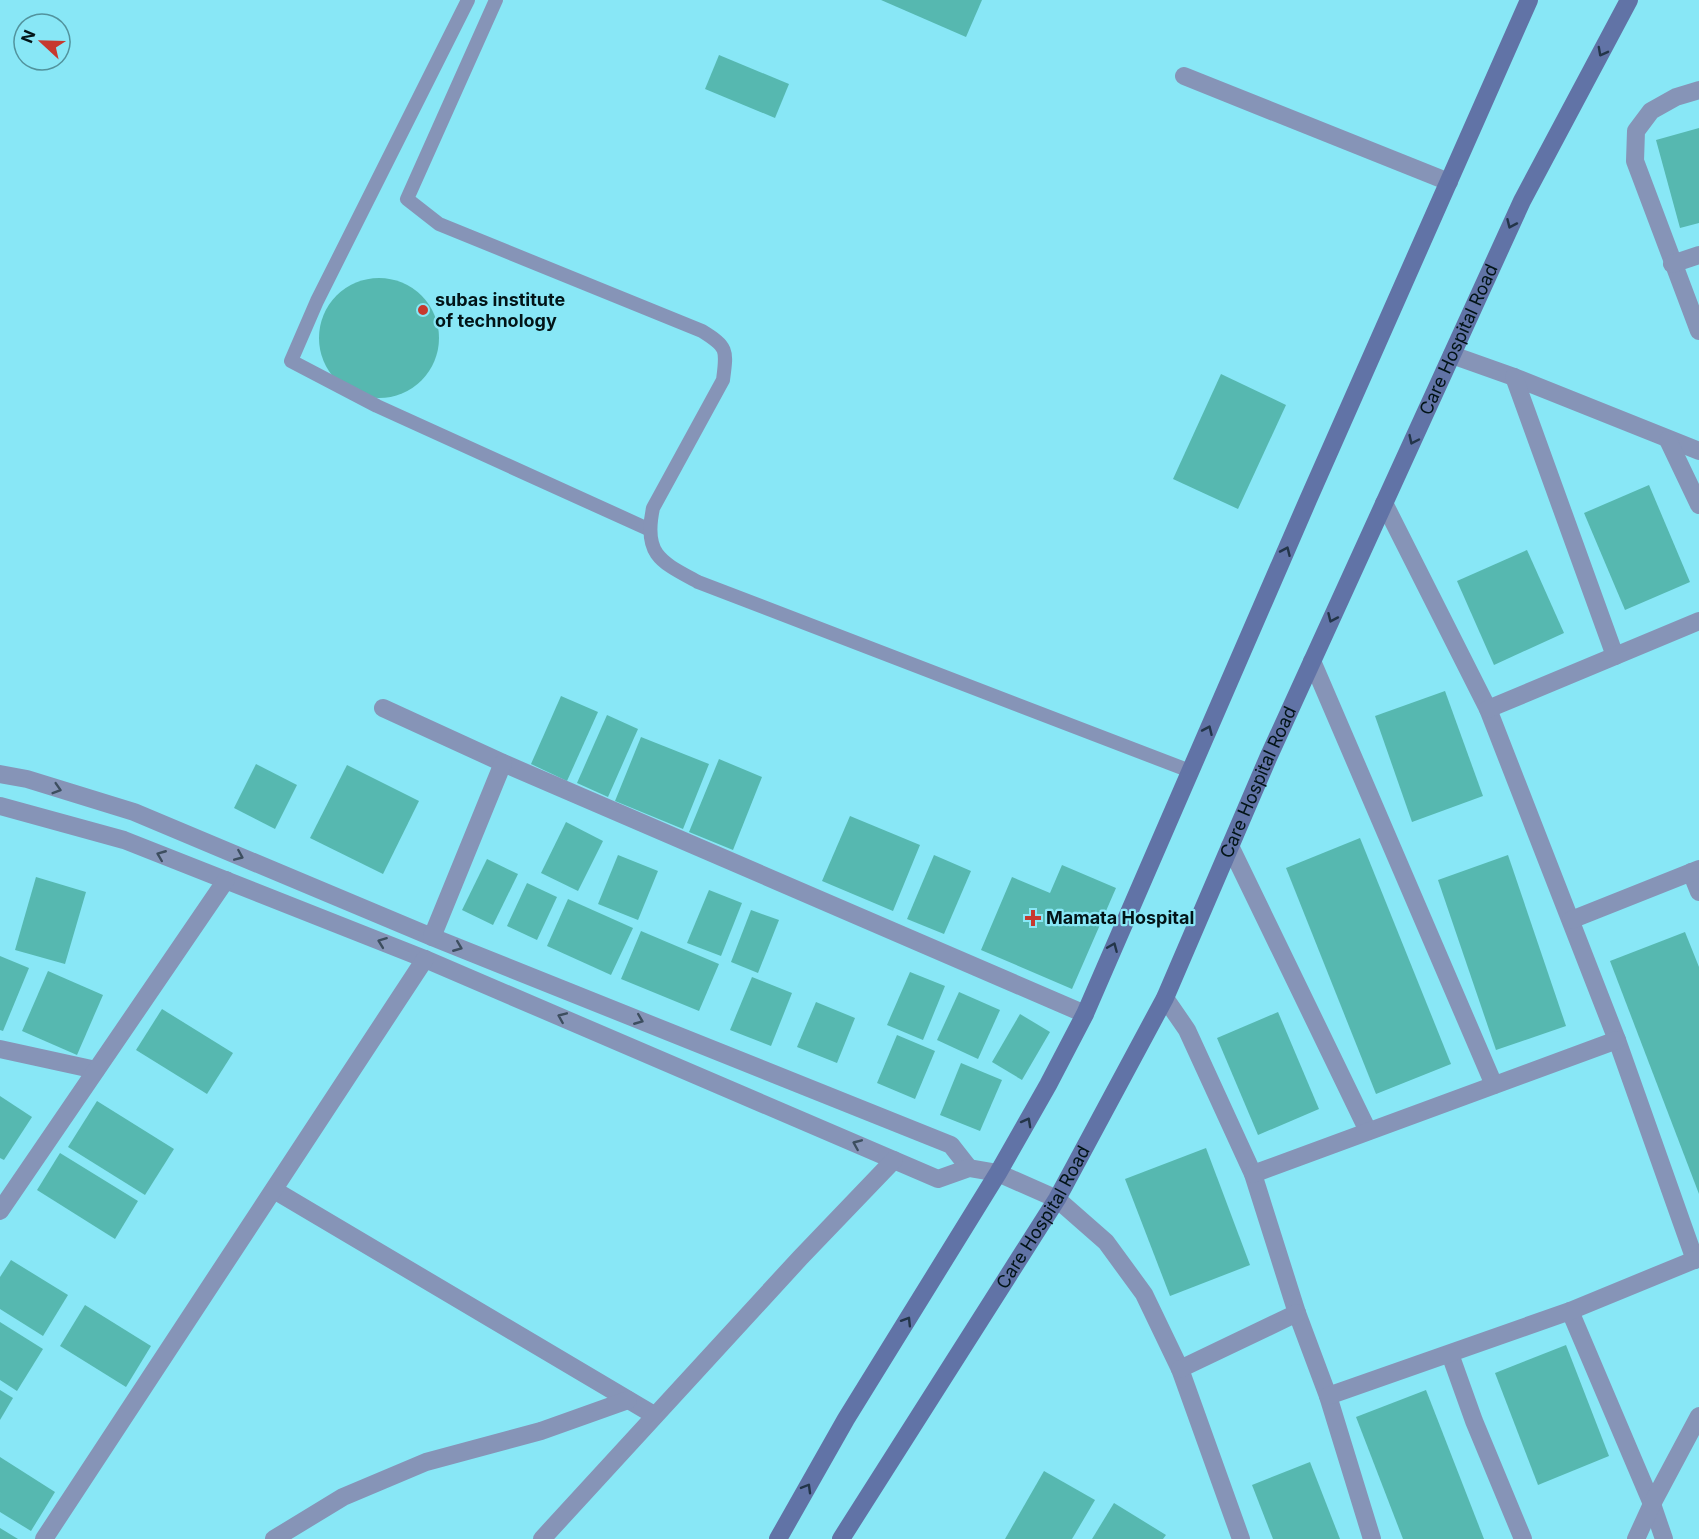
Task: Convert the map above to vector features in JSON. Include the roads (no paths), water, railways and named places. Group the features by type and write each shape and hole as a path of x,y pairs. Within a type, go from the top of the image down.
{"street":[{"path":"778,1539 846,1419 999,1173 1084,1014 1529,0"},
{"name":"Care Hospital Road","path":"841,1539 1057,1199 1165,998 1312,661 1522,201 1629,0"},
{"path":"1185,76 1449,182"},
{"path":"1699,90 1676,97 1651,111 1636,131 1635,161 1699,331"},
{"path":"1672,264 1699,255"},
{"path":"1452,355 1514,377 1699,452"},
{"path":"1514,377 1615,656"},
{"path":"1668,440 1699,505"},
{"path":"1328,1396 1570,1311 1697,1259 1617,1040 1488,709 1384,503"},
{"path":"1488,709 1699,621"},
{"path":"1312,661 1494,1085"},
{"path":"383,708 503,763 1084,1014"},
{"path":"432,937 503,763"},
{"path":"0,774 134,812 432,937 951,1145 969,1168"},
{"path":"0,806 124,840 425,959 938,1179 969,1168 999,1173 1057,1199 1106,1242 1144,1294 1180,1369 1241,1539"},
{"path":"124,840 134,812"},
{"path":"1230,846 1368,1131"},
{"path":"1570,920 1695,871 1699,892"},
{"path":"0,1211 226,880"},
{"path":"44,1539 425,959"},
{"path":"1165,998 1187,1030 1253,1174 1297,1313 1328,1396 1372,1539"},
{"path":"1253,1174 1617,1040"},
{"path":"0,1049 96,1070"},
{"path":"542,1539 654,1415 894,1160"},
{"path":"274,1190 654,1415"},
{"path":"1570,1311 1652,1504 1664,1539"},
{"path":"1180,1369 1297,1313"},
{"path":"1450,1354 1474,1421 1523,1539"},
{"path":"274,1539 343,1497 426,1462 541,1431 628,1400"},
{"path":"1636,1539 1699,1416"}],"lane":[{"path":"468,0 317,301 291,361 377,406 648,529"},
{"path":"496,0 407,199 439,224 702,330 721,342 726,358 723,380 653,508 648,529 652,548 667,565 698,582 1190,771"}],"place":[{"name":"subas institute of technology","path":"423,310"},
{"name":"Mamata Hospital","path":"1033,918"}]}
